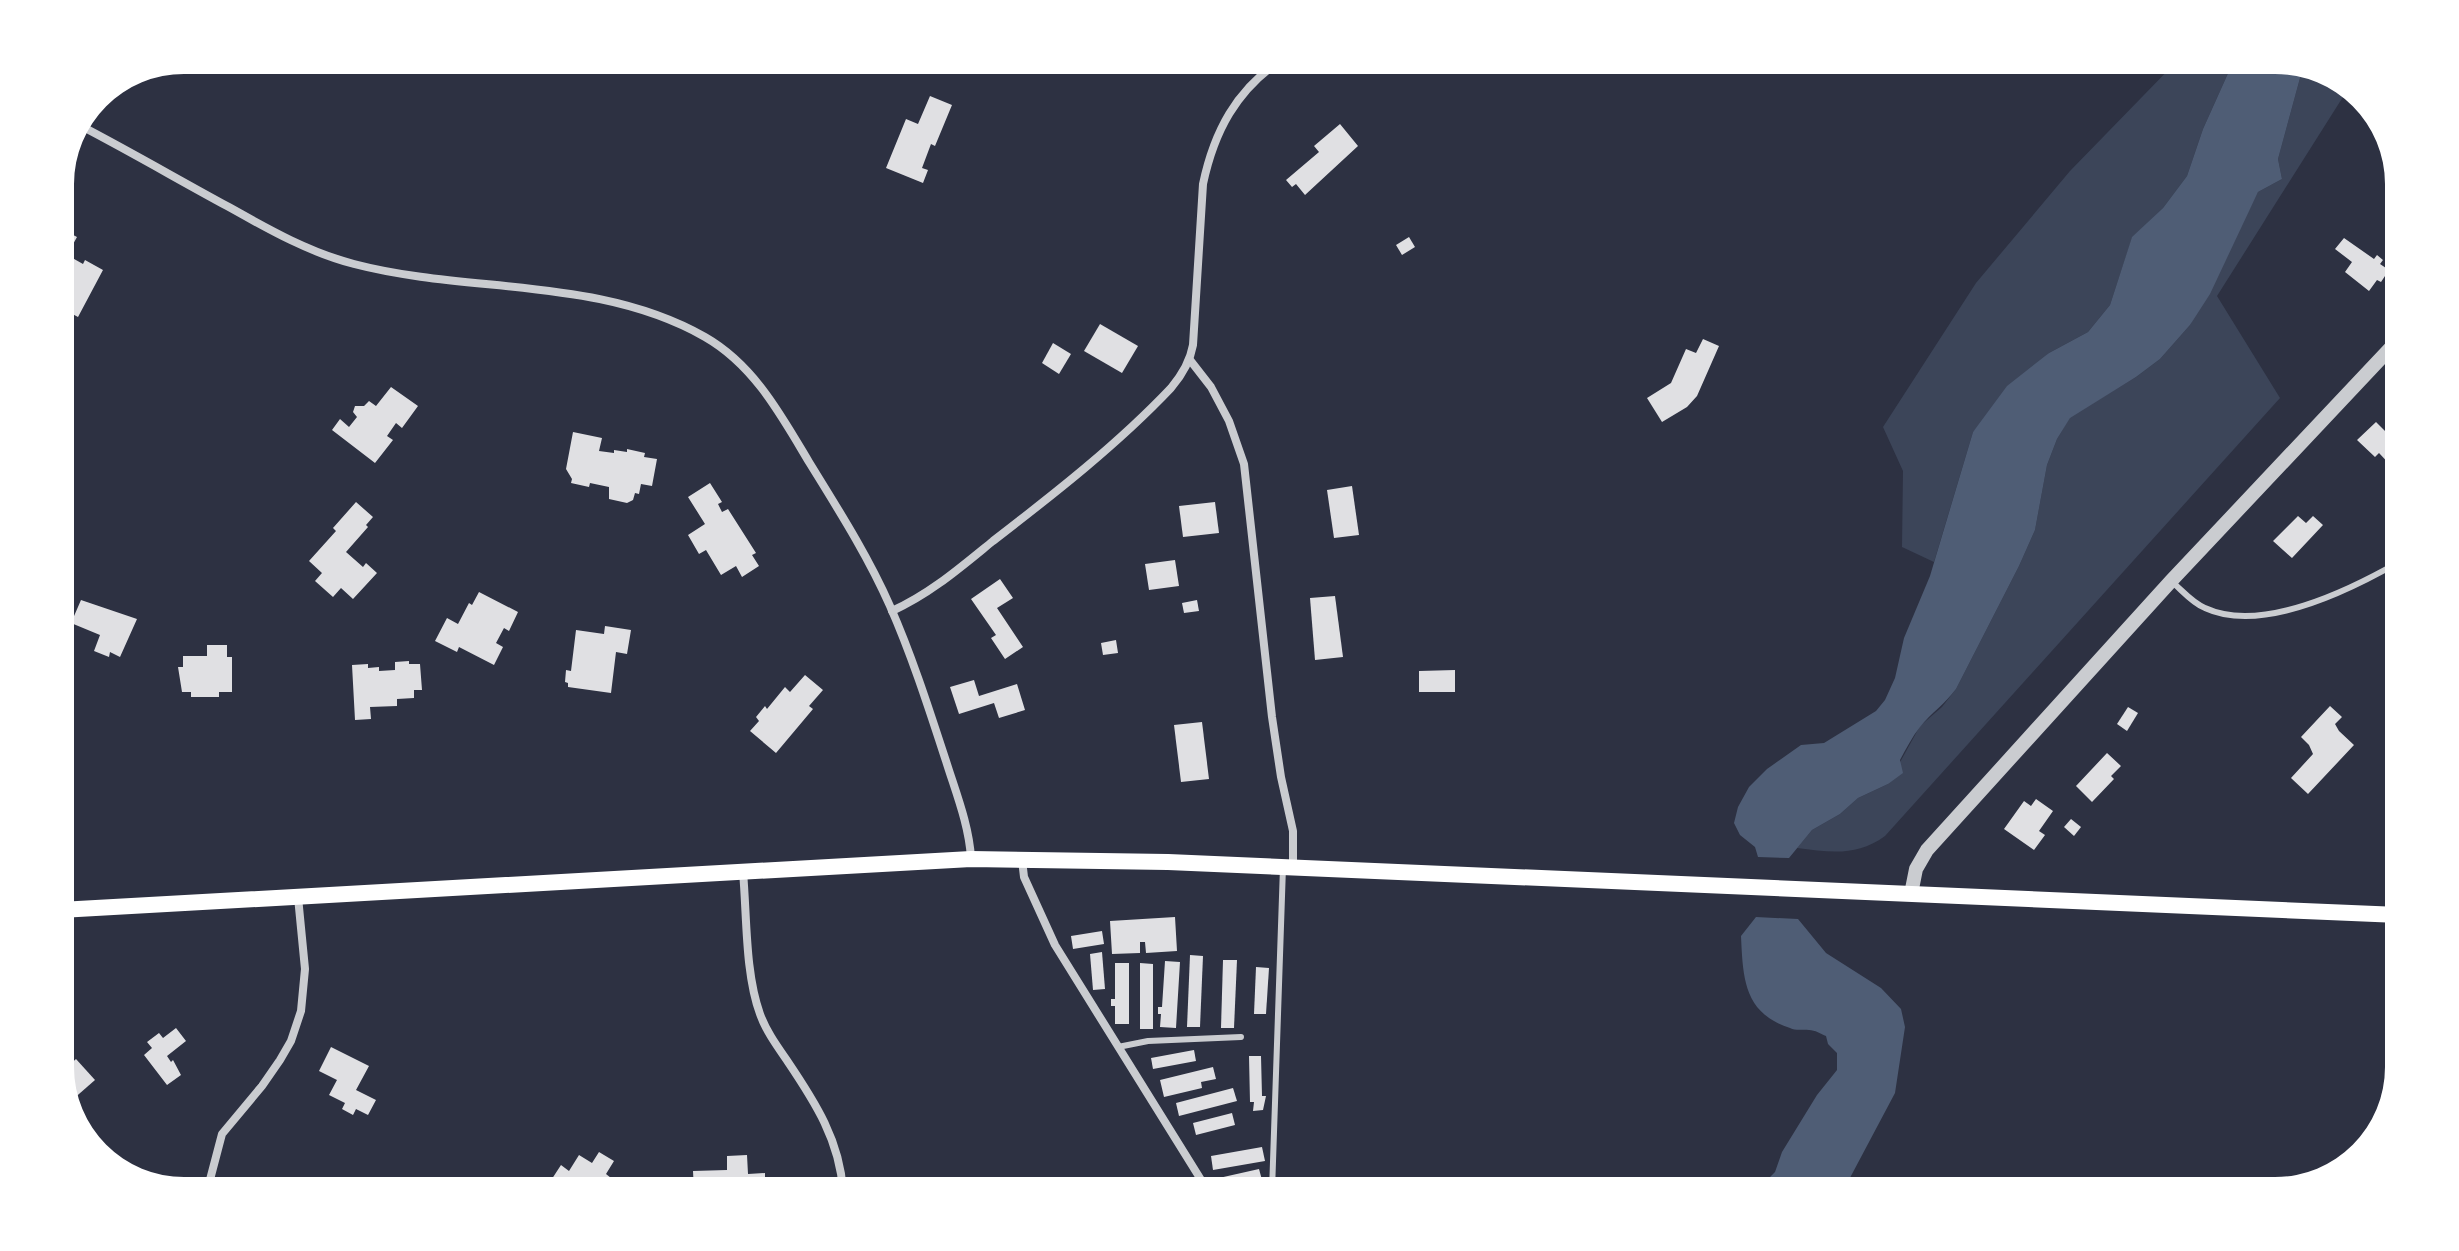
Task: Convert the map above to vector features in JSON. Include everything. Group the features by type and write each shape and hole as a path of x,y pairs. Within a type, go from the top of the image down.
{"main road":[{"path":"74,909 743,871 1022,859 1288,867 2385,914"}],"street":[{"path":"892,611 924,595 1061,486 1172,387 1190,360 1195,331 1203,184 1208,161 1235,103 1263,74"},
{"path":"89,130 265,228 321,254 392,272 604,300 670,321 716,343 742,364 775,406 848,526 892,611 947,765 968,831 971,859"},
{"path":"1911,894 1916,869 1927,850 2171,581 2385,354"},
{"path":"1190,360 1201,372 1223,410 1244,464 1272,717 1293,831 1288,867"},
{"path":"1022,859 1024,877 1055,945 1199,1177"},
{"path":"743,871 752,975 760,1015 825,1120 837,1153 841,1177"},
{"path":"211,1177 222,1134 272,1073 297,1024 305,984 298,896"}],"lane":[{"path":"2171,581 2205,609 2225,614 2255,615 2321,599 2385,569"},
{"path":"1273,1177 1288,867"},
{"path":"1118,1047 1148,1041 1241,1037"}],"shaded area":[{"path":"2164,74 2228,74 2203,129 2187,176 2163,208 2132,238 2110,305 2088,332 2049,353 1973,432 1934,562 1902,547 1903,471 1883,427 1976,283 2070,171"},
{"path":"2228,74 2300,77 2278,159 2282,179 2258,192 2210,294 2190,325 2160,359 2070,418 2057,439 2047,465 2035,530 2019,566 1956,689 1920,727 1907,747 1900,760 1903,773 1858,798 1840,814 1812,830 1789,858 1758,857 1755,847 1740,835 1734,823 1738,807 1749,787 1767,769 1801,745 1824,743 1876,711 1885,700 1895,678 1904,638 1930,576 1973,432 2007,386 2049,353 2088,332 2110,305 2132,237 2163,208 2187,176 2203,129"},
{"path":"2300,77 2323,85 2342,98 2217,296 2280,398 1885,836 1853,850 1797,848 1812,830 1840,814 1858,798 1888,784 1920,726 1942,707 1956,689 2035,530 2047,465 2070,417 2160,359 2190,325 2258,192 2282,179 2278,159"},
{"path":"1756,917 1798,919 1826,953 1881,988 1901,1009 1905,1027 1895,1093 1850,1177 1770,1177 1817,1095 1837,1070 1837,1053 1828,1044 1826,1036 1775,1022 1755,1004 1745,980 1741,936"}],"building":[{"path":"930,96 952,105 922,168 928,170 923,183 886,168 906,119 918,124"},
{"path":"1340,124 1358,146 1305,195 1296,184 1292,187 1286,180 1319,152 1314,146"},
{"path":"1409,237 1415,247 1402,255 1396,245"},
{"path":"2344,238 2374,259 2377,255 2383,260 2380,264 2385,267 2385,276 2381,282 2377,280 2369,291 2345,272 2352,262 2335,249"},
{"path":"74,259 83,264 85,260 103,270 78,317 74,315"},
{"path":"1100,324 1138,346 1122,373 1084,351"},
{"path":"1703,339 1719,346 1697,396 1687,407 1662,422 1647,398 1671,383 1686,349 1696,353"},
{"path":"1053,343 1071,354 1059,374 1042,363"},
{"path":"391,387 418,406 402,428 396,423 387,436 393,440 375,463 332,430 340,419 349,427 357,417 353,412 355,406 364,406 369,401 376,406"},
{"path":"2376,422 2385,431 2385,459 2379,453 2375,457 2357,440"},
{"path":"573,432 602,438 599,451 614,453 614,450 627,452 627,449 657,459 652,486 641,484 639,494 635,493 633,500 627,503 609,499 609,487 571,483 566,469"},
{"path":"710,483 722,502 718,504 722,512 728,509 756,553 752,555 759,566 742,577 736,566 721,575 706,550 699,554 688,535 705,524 688,497"},
{"path":"1352,486 1359,535 1334,538 1327,490"},
{"path":"356,502 373,517 346,552 363,567 366,563 377,573 353,599 341,588 333,597 315,581 322,573 309,561 336,531 333,528"},
{"path":"1215,502 1219,533 1183,537 1179,506"},
{"path":"2298,516 2306,523 2313,516 2323,525 2292,558 2273,541"},
{"path":"1175,560 1179,586 1149,590 1145,564"},
{"path":"1000,579 1013,598 997,608 1023,647 1005,659 991,638 996,635 971,599"},
{"path":"479,592 518,612 509,631 504,628 496,643 503,647 494,665 459,647 457,652 435,641 447,618 458,624"},
{"path":"1335,596 1343,657 1315,660 1310,598"},
{"path":"81,600 137,619 120,657 110,652 109,657 94,651 100,635 74,624"},
{"path":"1197,600 1199,611 1184,613 1182,603"},
{"path":"605,626 631,630 627,654 616,652 611,693 568,687 566,670 571,671 576,630 604,634"},
{"path":"1116,640 1118,653 1103,655 1101,643"},
{"path":"207,645 227,645 227,657 232,657 232,692 219,692 219,697 191,697 191,692 182,692 178,667 183,667 183,656 207,656"},
{"path":"409,661 409,664 420,664 422,690 414,690 414,698 397,699 397,706 370,707 371,719 355,720 352,665 368,664 368,668 379,667 379,671 395,670 395,662"},
{"path":"1455,670 1455,692 1419,692 1419,671"},
{"path":"805,675 823,690 809,706 813,709 776,753 750,731 759,721 756,717 765,706 767,709 785,687 790,692"},
{"path":"974,680 979,696 1017,684 1025,710 999,718 994,703 959,714 950,687"},
{"path":"2330,706 2342,717 2335,724 2339,731 2354,745 2308,794 2291,778 2313,754 2301,737"},
{"path":"2128,707 2138,713 2127,731 2117,724"},
{"path":"1202,722 1209,779 1181,782 1174,725"},
{"path":"2107,753 2121,766 2111,776 2114,779 2092,802 2076,786"},
{"path":"2036,799 2053,811 2039,831 2045,835 2034,850 2004,829 2024,801 2031,806"},
{"path":"2071,819 2081,827 2074,836 2064,827"},
{"path":"1175,917 1177,951 1146,953 1145,942 1140,942 1140,953 1112,954 1110,921"},
{"path":"1102,931 1104,944 1073,949 1071,936"},
{"path":"1102,952 1105,989 1093,990 1090,954"},
{"path":"1190,955 1203,956 1200,1027 1187,1027"},
{"path":"1223,960 1237,960 1234,1028 1221,1028"},
{"path":"1165,961 1180,962 1176,1028 1160,1027 1158,1007 1162,1007"},
{"path":"1115,963 1129,963 1129,1024 1115,1024 1115,1006 1111,1006 1111,999 1115,999"},
{"path":"1140,963 1153,964 1153,1029 1140,1029"},
{"path":"1256,967 1269,968 1266,1014 1254,1014"},
{"path":"176,1028 186,1041 167,1056 171,1062 173,1060 181,1075 167,1085 144,1055 152,1048 147,1042 159,1033 163,1038"},
{"path":"331,1047 369,1066 356,1090 376,1100 368,1115 356,1109 353,1115 342,1109 345,1103 329,1095 337,1080 319,1071"},
{"path":"1194,1050 1196,1061 1153,1069 1151,1058"},
{"path":"1249,1056 1261,1056 1262,1096 1266,1096 1263,1110 1253,1111 1254,1102 1250,1102"},
{"path":"76,1059 95,1080 78,1095 74,1074"},
{"path":"1213,1067 1216,1079 1201,1082 1202,1088 1164,1097 1160,1080"},
{"path":"1233,1088 1237,1101 1179,1116 1176,1103"},
{"path":"1232,1113 1235,1125 1196,1135 1193,1123"},
{"path":"1262,1147 1265,1161 1213,1170 1211,1156"},
{"path":"599,1152 614,1161 606,1174 610,1177 553,1177 561,1165 569,1171 579,1155 592,1163"},
{"path":"747,1155 748,1174 765,1173 765,1177 693,1177 693,1171 727,1170 727,1156"},
{"path":"1259,1169 1261,1177 1223,1177"}]}
